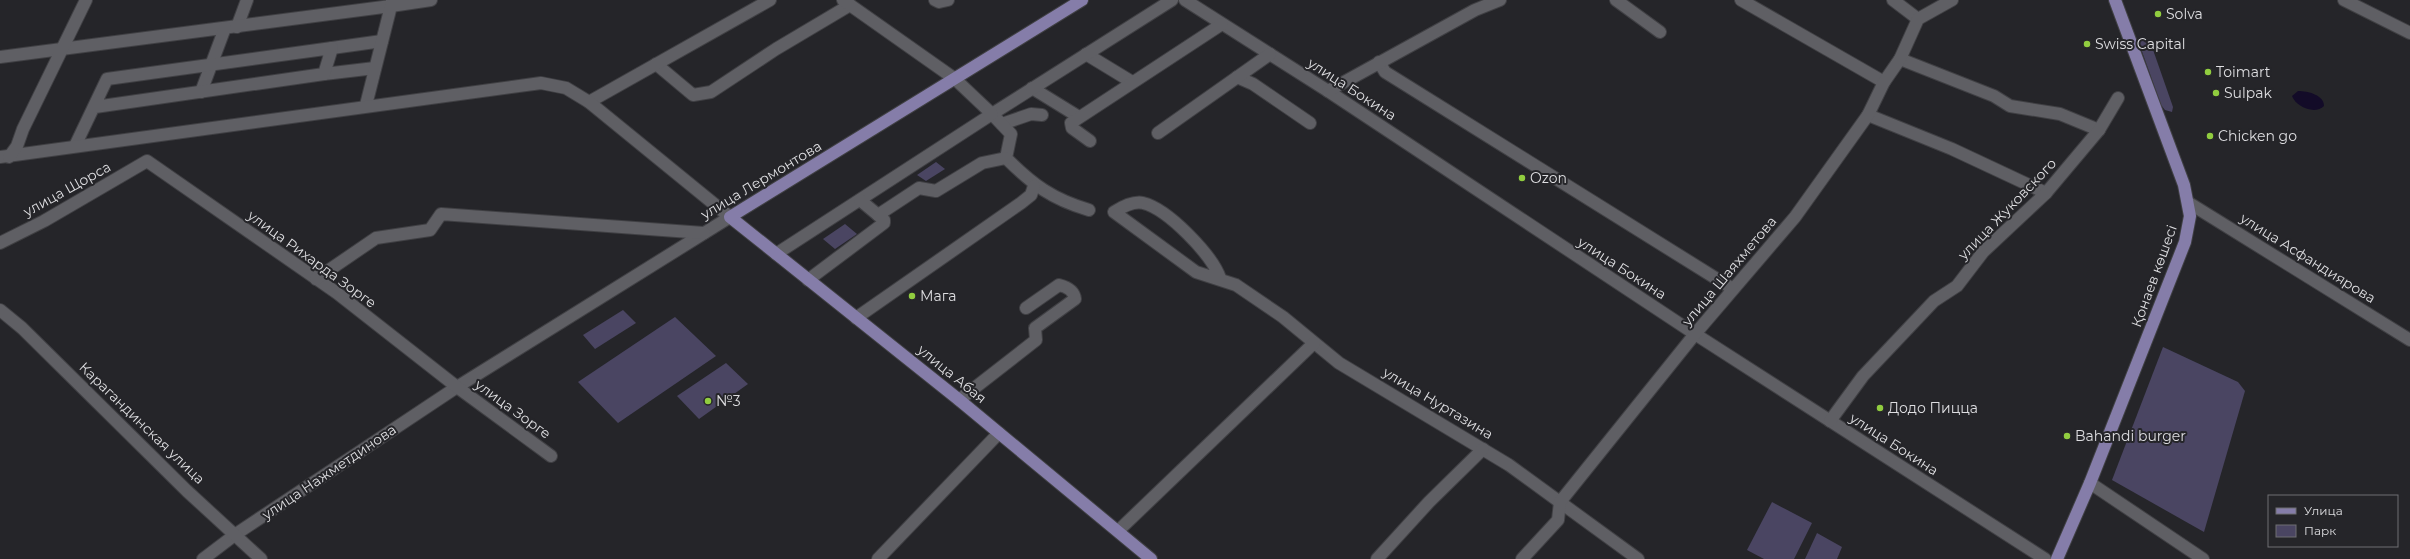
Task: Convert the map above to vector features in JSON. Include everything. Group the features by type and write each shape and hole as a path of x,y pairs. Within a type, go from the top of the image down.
{"main road":[{"name":"улица Лермонтова","path":"730,218 1082,0"},
{"name":"Қонаев көшесі","path":"2057,559 2090,483 2185,242 2190,216 2189,203 2184,185 2115,0"},
{"name":"улица Абая","path":"730,218 959,400 1151,559"}],"street":[{"path":"0,164 12,155 86,0"},
{"path":"237,27 247,0"},
{"path":"0,57 237,27 392,3 431,0"},
{"path":"589,102 770,0"},
{"path":"935,0 939,2 948,0"},
{"path":"776,254 1032,88 1172,0"},
{"name":"улица Бокина","path":"1184,0 1328,91 1695,334 2045,559"},
{"path":"1328,91 1475,10 1500,0"},
{"path":"1616,0 1660,32"},
{"path":"1741,0 1884,82"},
{"path":"1894,0 1918,19 1952,0"},
{"path":"2344,0 2410,33"},
{"path":"656,64 693,96 702,95 711,92 847,2 955,79 992,114 1002,124 1012,138 1006,158"},
{"path":"366,105 392,3"},
{"name":"улица Шаяхметова","path":"1522,559 1558,520 1560,502 1695,334 1795,217 1868,115 1884,82 1900,59 1918,19"},
{"path":"1090,141 1070,126 1079,117 1222,24"},
{"path":"201,92 225,28"},
{"path":"75,146 95,107 107,79 382,40"},
{"path":"324,74 332,48"},
{"path":"1086,54 1132,82"},
{"path":"1158,133 1270,54"},
{"path":"1900,59 1994,96 2010,106 2060,114 2099,130"},
{"path":"1379,62 1385,72 1733,289"},
{"path":"95,107 375,68"},
{"path":"1237,77 1253,84 1310,124"},
{"path":"0,156 366,105 541,83 566,88 589,102 730,218"},
{"path":"1032,88 1079,117"},
{"name":"улица Жуковского","path":"1830,421 1863,376 1934,301 1956,286 1983,252 2046,193 2099,130 2118,98"},
{"path":"1002,124 1031,114 1042,115"},
{"path":"1868,115 1952,148 2046,193"},
{"path":"1006,158 1034,186 1052,198 1089,210"},
{"path":"878,215 919,188 936,191 982,163 1006,158"},
{"name":"улица Щорса","path":"0,243 44,221 147,161"},
{"name":"улица Рихарда Зорге","path":"147,161 316,279 456,387"},
{"path":"856,318 1021,203 1031,195 1034,186"},
{"path":"808,280 880,228 884,220 860,200"},
{"name":"улица Нуртазина","path":"1220,278 1218,271 1207,255 1173,222 1148,205 1141,203 1114,212 1196,272 1220,278 1236,285 1283,317 1339,363 1509,465 1638,559"},
{"name":"улица Асфандиярова","path":"2189,203 2226,224 2410,340"},
{"path":"316,279 376,238 430,230 441,214 704,233"},
{"name":"улица Лермонтова","path":"456,387 730,218"},
{"path":"959,400 1036,340 1035,328 1075,299 1075,294 1072,290 1059,284 1026,308"},
{"name":"Карагандинская улица","path":"0,310 22,328 187,491 236,534 260,559"},
{"path":"1118,531 1314,343"},
{"name":"улица Зорге","path":"456,387 551,456"},
{"name":"улица Нажметдинова","path":"203,559 236,534 456,387"},
{"path":"878,559 999,433"},
{"path":"1378,559 1429,502 1483,449"},
{"path":"2090,483 2203,559"}],"green space":[{"path":"2140,39 2146,40 2151,44 2173,107 2172,112 2165,110 2161,105 2139,43"},
{"path":"936,162 945,169 926,181 917,175"},
{"path":"845,224 857,234 835,249 823,239"},
{"path":"623,310 636,323 595,349 583,335"},
{"path":"675,317 716,356 618,423 578,382"},
{"path":"2163,347 2238,382 2245,391 2204,532 2112,480"},
{"path":"726,363 748,384 699,419 677,396"},
{"path":"1772,502 1812,523 1794,559 1764,559 1747,550"},
{"path":"1817,533 1842,547 1837,559 1805,559"}],"shaded area":[{"path":"2298,91 2315,94 2321,99 2324,106 2320,109 2311,110 2302,106 2294,100 2292,96"}],"place":[{"name":"Solva","path":"2158,14"},
{"name":"Swiss Capital","path":"2087,44"},
{"name":"Toimart","path":"2208,72"},
{"name":"Sulpak","path":"2216,93"},
{"name":"Chicken go","path":"2210,136"},
{"name":"Ozon","path":"1522,178"},
{"name":"Мага","path":"912,296"},
{"name":"№3","path":"708,401"},
{"name":"Додо Пицца","path":"1880,408"},
{"name":"Bahandi burger","path":"2067,436"}]}
